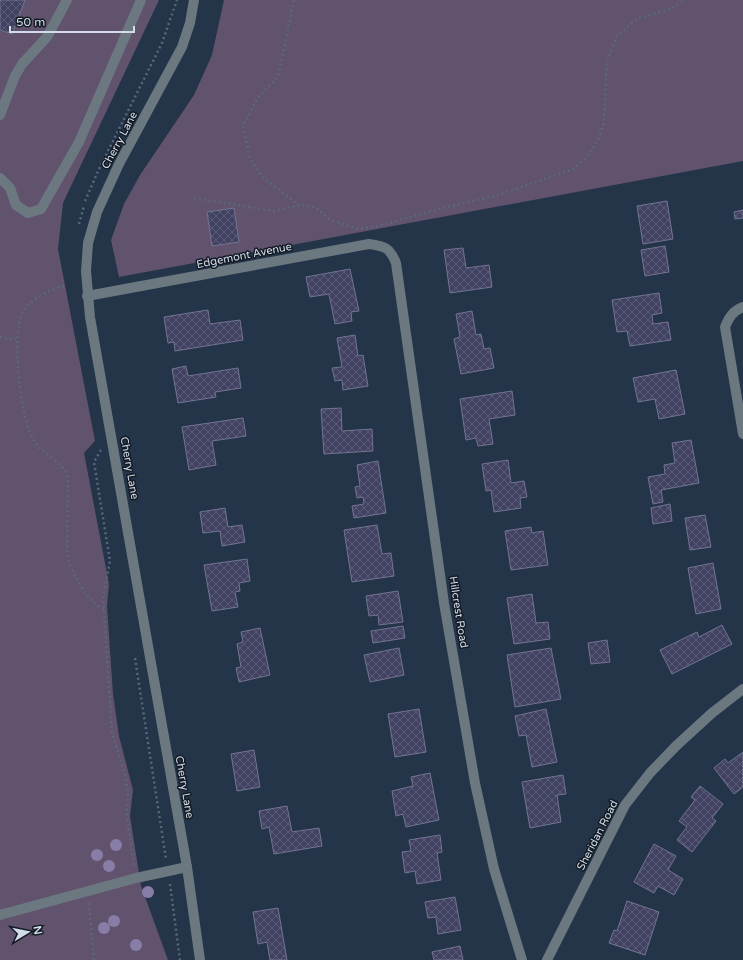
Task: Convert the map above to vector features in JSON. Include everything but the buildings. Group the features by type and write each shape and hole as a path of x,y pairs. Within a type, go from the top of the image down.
{"street":[{"path":"0,114 22,64 47,36 67,0"},
{"path":"0,178 10,188 16,205 28,213 42,209 79,142 141,0"},
{"name":"Cherry Lane","path":"194,0 190,23 182,47 118,164 97,212 88,243 86,271 87,296 187,867 200,960"},
{"name":"Edgemont Avenue","path":"87,296 369,244 380,245 391,251 396,263"},
{"name":"Hillcrest Road","path":"396,263 443,595 475,783 494,869 522,960"},
{"path":"743,307 736,310 729,318 725,327 743,434"},
{"name":"Sheridan Road","path":"547,960 625,805 650,773 676,746 712,713 743,689"},
{"path":"0,914 136,878 187,867"}],"path":[{"path":"294,0 278,77 258,97 243,126 250,159 264,179 300,205"},
{"path":"194,198 274,211 300,205 315,207 331,220 357,229 380,226 439,209 498,195 574,169 587,156 599,138 604,122 607,61 617,36 637,19 670,9 685,0"},
{"path":"64,286 49,290 24,309 18,323 16,340 21,394 27,426 33,439 39,448 62,465 67,472 67,555 70,566 76,580 97,607 104,609"},
{"path":"0,337 16,340"},
{"path":"114,444 103,448 97,453 94,462 110,561 103,597 112,732 125,775 128,791 127,817 136,878"},
{"path":"88,891 94,960"}],"shaded area":[{"path":"0,0 159,0 63,203 58,249 95,441 84,453 109,584 107,606 113,694 119,736 133,790 130,816 141,886 168,960 0,960"},
{"path":"224,0 743,0 743,161 119,277 111,240 124,204 140,175 194,95 212,55"}]}
